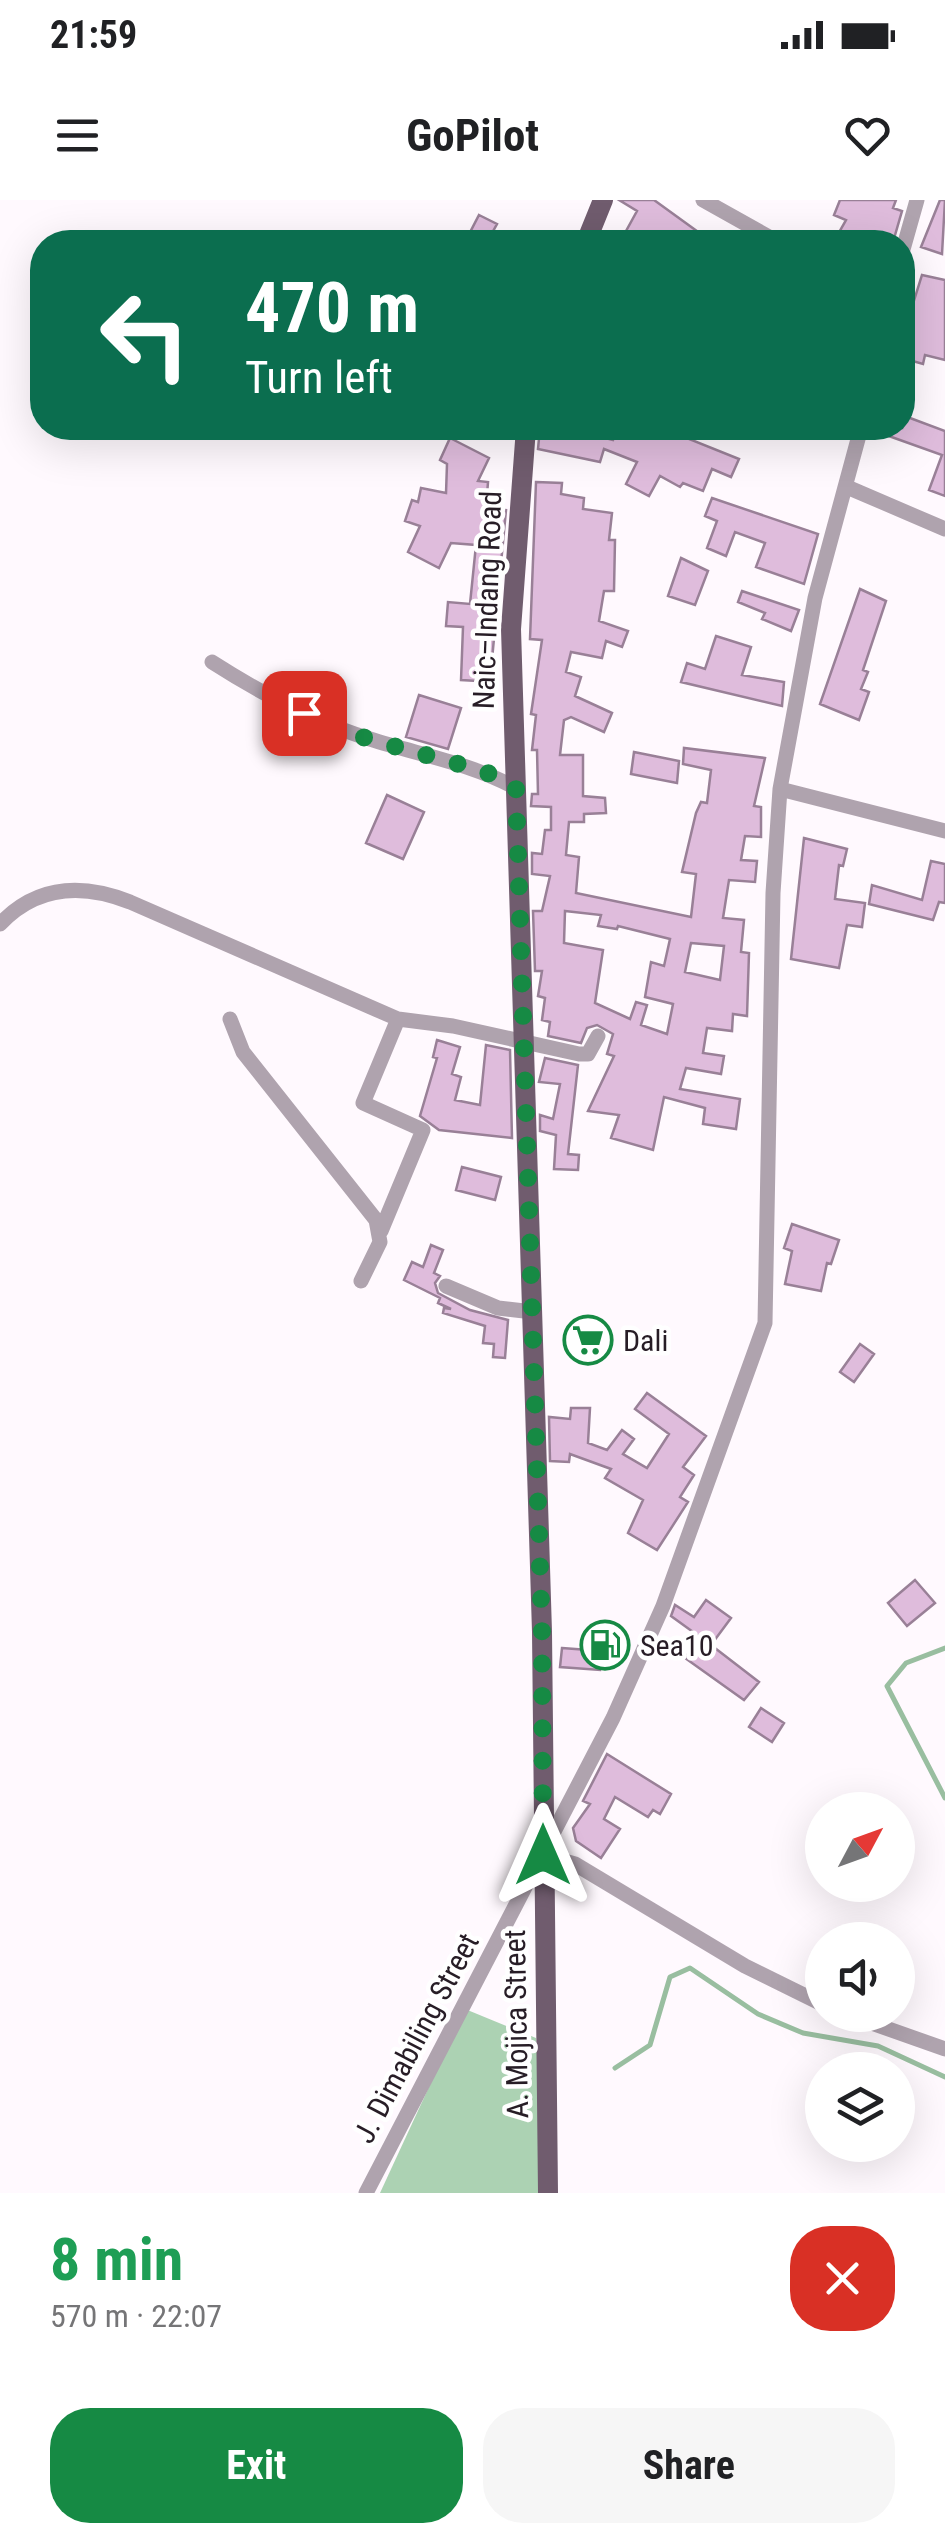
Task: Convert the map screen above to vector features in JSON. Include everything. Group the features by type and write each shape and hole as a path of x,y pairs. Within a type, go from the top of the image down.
{"main road":[{"path":"591,230 603,200"},
{"name":"Naic–Indang Road","path":"525,440 511,629 533,1312 543,1855"},
{"name":"A. Mojica Street","path":"543,1855 548,2193"}],"street":[{"path":"703,200 757,230"},
{"path":"909,230 917,200"},
{"name":"J. Dimabiling Street","path":"366,2193 598,1750 663,1606 766,1322 773,893 780,789 816,598 858,440"},
{"path":"847,487 945,528"},
{"path":"212,662 271,700 368,739 484,771 516,788"},
{"path":"780,789 945,831"},
{"path":"0,924 44,893 76,889 102,892 398,1019 453,1026 588,1054 598,1036"},
{"path":"230,1019 231,1033 242,1052 381,1231"},
{"path":"360,1282 378,1248 381,1231 424,1130 363,1104 398,1019"},
{"path":"446,1286 498,1308 533,1312"},
{"path":"543,1855 574,1864 745,1966 805,1996"},
{"path":"897,2032 945,2049"}],"green space":[{"path":"465,2009 536,2038 543,2099 539,2193 380,2193"}],"building":[{"path":"619,200 654,200 695,230 627,230 637,211"},
{"path":"840,200 896,200 893,208 902,211 896,230 840,230 846,220 834,215"},
{"path":"940,200 945,200 942,254 921,247"},
{"path":"479,215 497,224 494,230 471,230"},
{"path":"922,275 945,280 945,360 925,355 923,364 915,362 915,297"},
{"path":"915,420 945,431 945,496 929,490 942,455 900,440 915,440"},
{"path":"449,440 489,458 478,481 488,482 486,508 506,510 492,660 496,661 495,682 461,680 463,627 446,626 448,602 470,604 476,545 451,543 439,568 408,552 420,526 405,521 412,500 418,502 421,488 446,493 447,464 440,460"},
{"path":"539,440 692,440 739,459 731,477 712,469 703,491 683,483 680,487 660,476 649,496 626,484 637,462 604,449 600,462 538,449"},
{"path":"536,482 562,483 561,494 584,498 583,509 612,513 609,540 615,540 614,591 604,591 599,621 628,631 622,647 606,641 602,658 571,652 566,672 581,677 575,696 612,713 604,732 571,717 564,720 560,755 583,755 583,796 605,798 606,813 584,814 584,822 569,822 566,855 579,857 576,893 691,917 696,874 682,872 696,813 701,802 707,803 711,770 683,764 684,748 765,758 754,806 761,807 761,837 745,836 741,860 757,861 755,882 729,880 723,918 744,920 741,952 749,953 747,1016 733,1014 732,1031 707,1028 703,1053 724,1056 721,1074 686,1068 680,1089 740,1099 736,1129 703,1124 705,1108 664,1097 653,1150 611,1138 619,1115 588,1111 614,1056 607,1054 613,1034 597,1025 587,1028 581,1043 548,1036 550,1022 542,1020 545,998 538,996 542,971 535,971 533,911 542,911 550,876 532,874 532,853 542,854 545,830 551,830 551,807 531,806 532,794 538,794 537,750 532,750 536,715 531,714 542,640 530,639","holes":["565,911 601,915 598,926 618,926 670,939 664,966 651,962 645,997 673,1004 667,1034 641,1025 647,1005 636,1002 630,1019 595,1003 603,950 564,943","691,943 724,946 720,980 685,972"]},
{"path":"712,498 818,534 804,584 756,567 765,543 735,532 726,556 707,548 717,521 705,516"},
{"path":"681,558 708,571 695,605 668,596"},
{"path":"860,589 886,601 863,670 868,672 861,689 869,692 859,720 820,704"},
{"path":"742,591 799,610 791,631 762,619 765,613 738,602"},
{"path":"716,636 751,647 742,675 784,682 782,706 681,682 687,663 705,669"},
{"path":"419,695 461,708 448,749 406,737"},
{"path":"634,752 679,761 677,783 631,774"},
{"path":"387,795 424,812 403,859 366,843"},
{"path":"804,838 847,849 843,866 839,865 835,899 865,903 862,927 847,925 839,968 791,959"},
{"path":"931,861 945,864 945,903 939,902 933,920 869,904 872,885 922,900"},
{"path":"437,1040 460,1047 452,1074 461,1077 455,1100 480,1105 486,1045 510,1050 512,1138 439,1130 420,1116 437,1058 433,1057"},
{"path":"545,1058 578,1065 568,1154 579,1155 578,1170 554,1169 556,1135 540,1131 540,1115 553,1119 560,1084 539,1082"},
{"path":"462,1167 501,1177 495,1200 456,1190"},
{"path":"792,1224 839,1240 831,1264 827,1263 821,1291 785,1284 792,1251 784,1248"},
{"path":"431,1245 443,1250 434,1273 440,1276 435,1283 438,1293 470,1310 508,1320 505,1358 493,1357 494,1344 483,1343 485,1326 443,1313 444,1308 451,1309 438,1303 440,1298 404,1280 412,1262 423,1267"},
{"path":"860,1344 874,1354 854,1382 840,1372"},
{"path":"647,1393 706,1436 683,1467 694,1475 680,1497 688,1502 657,1550 628,1533 643,1500 605,1478 611,1469 570,1454 569,1462 550,1461 549,1417 570,1419 571,1408 590,1408 588,1443 607,1450 622,1430 634,1439 623,1454 647,1468 669,1434 635,1409"},
{"path":"915,1580 935,1603 907,1626 888,1603"},
{"path":"706,1600 731,1618 711,1645 759,1682 744,1700 685,1658 700,1637 671,1616 675,1605 694,1617"},
{"path":"562,1648 601,1651 600,1670 560,1667"},
{"path":"761,1708 784,1723 772,1742 749,1727"},
{"path":"607,1754 671,1794 660,1814 653,1810 648,1817 615,1797 604,1819 620,1829 601,1858 576,1841 573,1828 590,1804 583,1801"}],"waterway":[{"path":"945,1648 906,1663 887,1686 945,1798"},
{"path":"615,2068 650,2045 670,1977 690,1968 758,2014 803,2033 878,2046 945,2077"}],"place":[{"name":"Dali","path":"588,1340"},
{"name":"Sea10","path":"605,1645"}],"route":[{"path":"304,713 368,739 484,771 516,788 542,1632 543,1855"}]}
